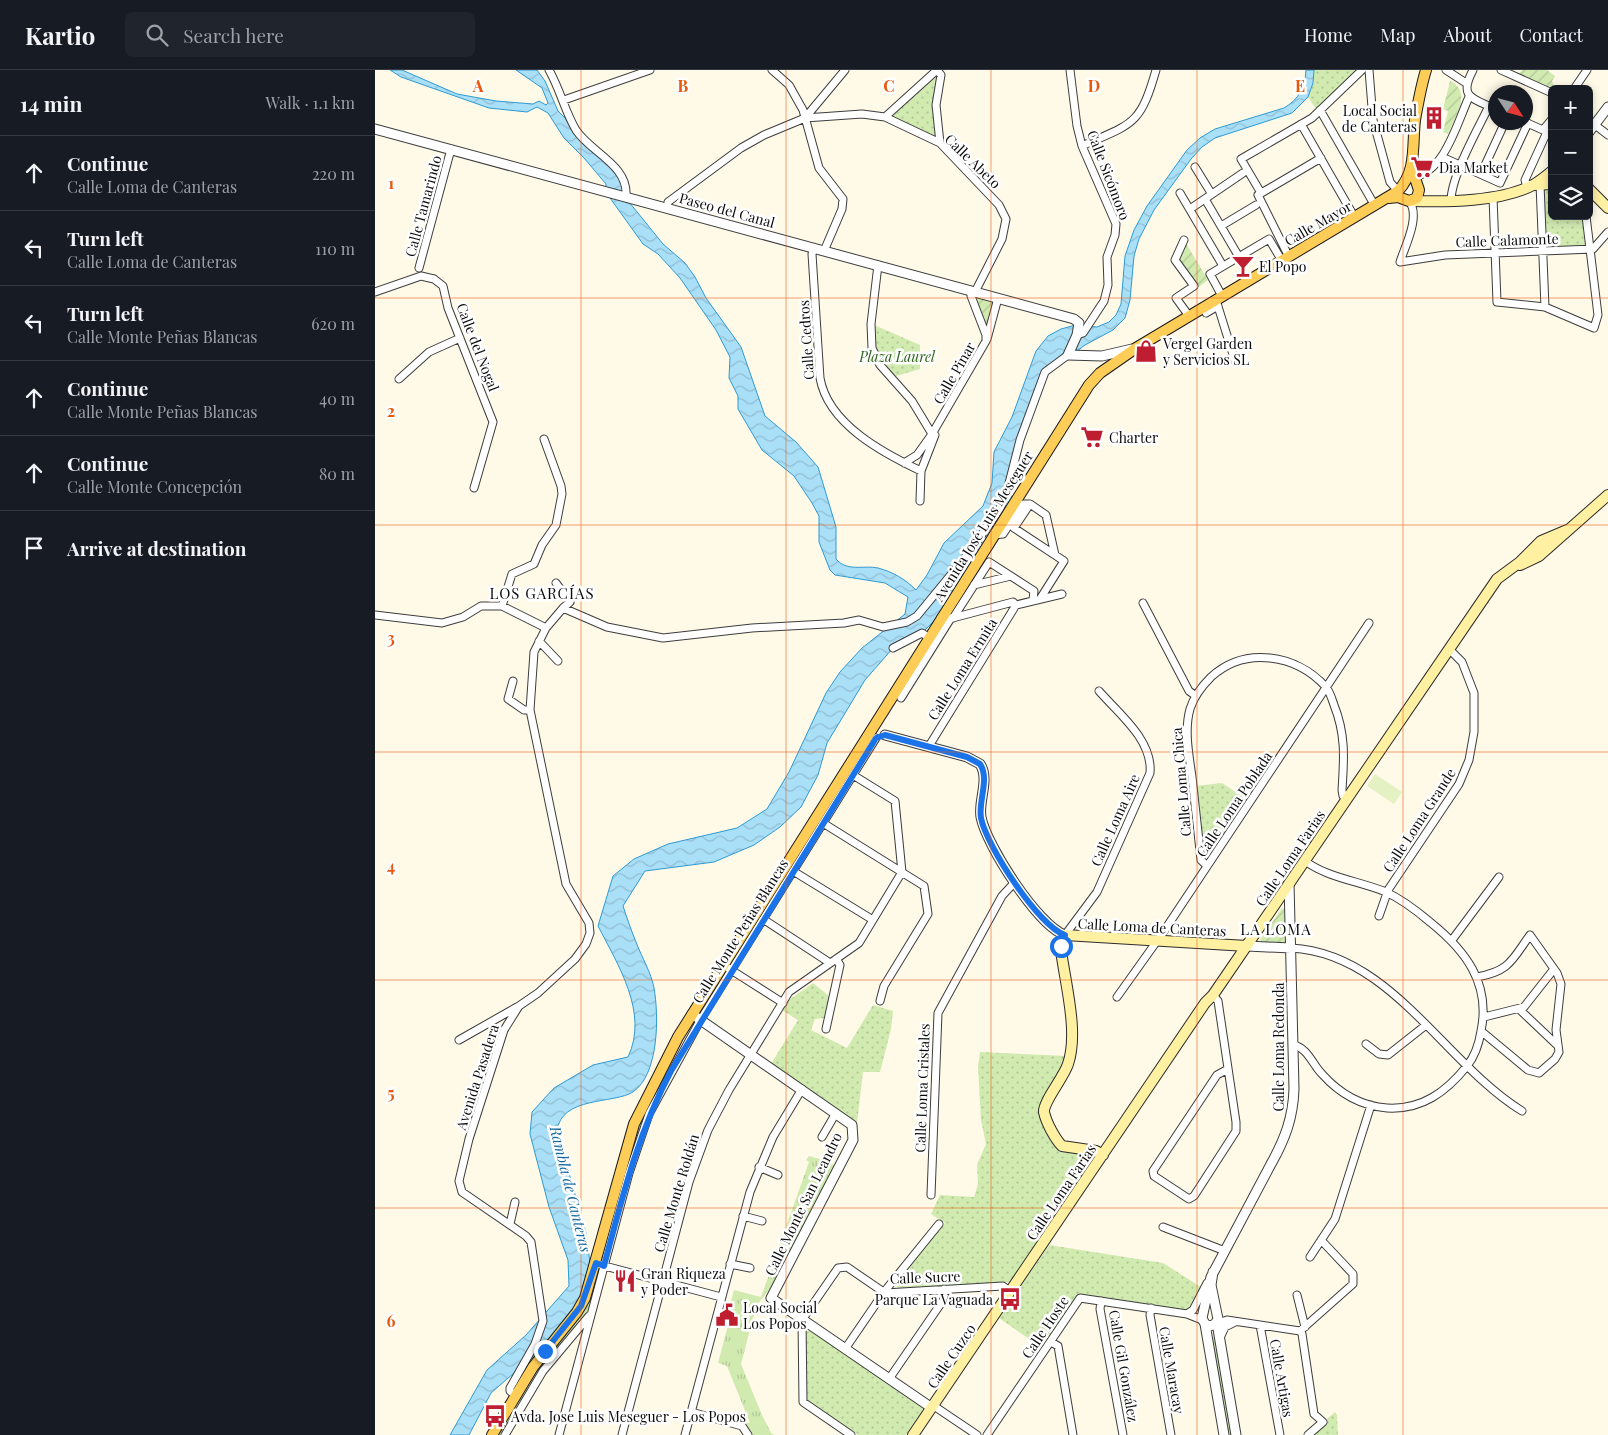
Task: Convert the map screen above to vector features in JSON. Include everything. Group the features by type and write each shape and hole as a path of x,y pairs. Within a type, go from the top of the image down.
{"main road":[{"path":"1405,194 1417,198 1415,180 1417,112 1426,70"},
{"path":"1405,194 1429,202 1451,201 1498,196 1534,186 1548,179"},
{"path":"1405,194 1415,180"},
{"path":"1405,194 1411,182 1415,180"},
{"path":"1415,180 1421,196 1429,202"},
{"name":"Calle Mayor","path":"1136,348 1189,316 1219,301 1375,206 1405,194"},
{"path":"1593,194 1608,208"},
{"name":"Avenida José Luis Meseguer","path":"876,735 877,718 928,638 948,618 992,536 1091,381 1136,348"},
{"name":"Calle Loma Farias","path":"1011,1292 1205,1003 1213,996 1497,579 1541,540 1567,530 1608,495"},
{"name":"Calle Monte Peñas Blancas","path":"492,1435 515,1395 545,1351 577,1312 600,1264 634,1124 655,1080 697,1016 722,964 876,735"},
{"path":"1065,935 1061,950 1072,1032 1071,1050 1065,1074 1046,1103 1044,1112 1057,1140 1062,1146 1096,1150 1103,1155"},
{"name":"Calle Loma de Canteras","path":"1065,935 1247,946"},
{"name":"Calle Cuzco","path":"913,1435 1011,1292"}],"street":[{"path":"549,70 579,134 619,172 625,183 626,197"},
{"path":"564,100 650,70"},
{"path":"772,70 789,85 805,118 819,168 844,201 843,209 824,251"},
{"path":"667,208 668,202 741,148 764,135 805,118 845,70"},
{"path":"885,117 937,70 941,75 936,105 940,143"},
{"name":"Calle Sicómoro","path":"1071,70 1077,126 1082,146 1115,218 1116,230 1107,257 1108,285 1104,301 1083,333 1077,335"},
{"path":"1082,146 1129,124 1143,110 1156,70"},
{"path":"1286,259 1259,194 1241,158 1301,124 1320,110 1362,70"},
{"path":"1369,70 1373,120 1390,182 1405,194"},
{"path":"1446,70 1466,82"},
{"path":"1415,180 1427,173 1442,157 1469,97 1466,82 1473,70"},
{"path":"1501,70 1514,73 1548,91"},
{"path":"1578,85 1587,70"},
{"path":"1469,97 1488,105"},
{"path":"1593,127 1608,107"},
{"path":"1320,110 1375,206"},
{"name":"Calle Abeto","path":"805,118 862,114 885,117 940,143 997,201 1004,212 1004,234 973,291"},
{"path":"1451,201 1451,194 1462,165 1488,115"},
{"path":"1301,124 1355,218"},
{"path":"1533,126 1547,132 1525,180 1534,186 1543,251 1545,307"},
{"path":"1593,128 1608,135"},
{"name":"Paseo del Canal","path":"375,129 1072,318 1079,323 1077,335"},
{"path":"1481,174 1501,130"},
{"path":"1524,130 1500,183 1495,253 1497,302 1545,307 1594,328 1598,315 1586,220"},
{"name":"Calle Tamarindo","path":"419,268 451,149"},
{"path":"1442,157 1500,183"},
{"path":"1259,194 1321,158"},
{"path":"1195,167 1211,193"},
{"path":"1190,209 1243,173"},
{"path":"1180,193 1223,266"},
{"name":"Calle Calamonte","path":"1405,194 1414,209 1414,216 1401,262 1445,255 1590,249"},
{"path":"1205,199 1239,256"},
{"path":"1221,226 1256,205"},
{"path":"1590,249 1593,249 1608,232"},
{"path":"1235,361 1210,274 1269,239 1286,259"},
{"path":"1184,240 1175,260 1194,286 1176,298 1189,316"},
{"name":"Calle Cedros","path":"814,248 812,254 820,378 823,392 834,409 850,425 890,456 921,471"},
{"path":"878,266 871,324 871,348 879,365 912,401 932,434"},
{"name":"Calle del Nogal","path":"375,292 391,288 416,277 427,276 434,279 445,290 448,308 493,422 490,439 474,488"},
{"name":"Calle Pinar","path":"973,291 971,296 986,335 986,341"},
{"name":"Calle Pinar","path":"904,463 917,455 932,434 986,341 998,298"},
{"path":"1206,313 1219,301"},
{"path":"556,583 570,602 563,608 601,624 663,638 752,628 844,623 859,620 883,627 911,620 972,549 1000,508 1007,491 1020,440 1045,372 1068,355 1077,335"},
{"path":"399,379 429,352 460,338"},
{"path":"1068,355 1102,356 1136,348"},
{"name":"Calle Pinar","path":"920,501 921,471 943,416"},
{"path":"502,606 512,574 534,564 542,545 556,526 561,486 544,439"},
{"path":"992,536 1003,534 1026,504"},
{"path":"1026,504 1013,528 1064,561 1036,600"},
{"path":"1026,504 1046,515 1055,554"},
{"path":"901,698 948,618 989,562 1035,591 1036,600"},
{"path":"974,585 1011,576"},
{"path":"948,618 1013,602 1017,605 1062,594"},
{"path":"1143,603 1189,690 1196,696"},
{"name":"Calle Loma Ermita","path":"929,746 1017,605"},
{"path":"375,615 442,623 463,617 481,606 502,606 546,628"},
{"name":"Avenida Pasadera","path":"515,1395 510,1391 510,1388 538,1336 543,1316 531,1242 509,1224 462,1192 459,1185 469,1139 501,1039 519,1006 557,977 581,951 590,933 589,923 566,884 529,710 535,652 546,628 563,608"},
{"name":"Calle Loma Poblada","path":"1117,997 1369,623"},
{"path":"893,648 922,633 928,638"},
{"path":"539,641 558,661"},
{"name":"Calle Loma Grande","path":"1379,916 1387,893 1463,778 1469,760 1474,732 1474,693 1462,662 1449,649"},
{"name":"Calle Loma Chica","path":"1207,866 1201,860 1187,741 1189,710 1196,696 1209,679 1223,667 1235,661 1257,657 1272,658 1290,663 1326,687"},
{"path":"513,681 508,699 524,710 529,710"},
{"path":"1326,687 1337,711 1345,740 1342,790 1343,796 1347,799"},
{"name":"Calle Loma Aire","path":"1065,935 1097,892 1149,773 1150,761 1144,744 1099,691"},
{"path":"876,735 881,721 877,718"},
{"name":"Calle Loma de Canteras","path":"876,735 929,746 973,758 983,767 982,820 1014,883 1049,926 1065,935"},
{"name":"Calle Monte Peñas Blancas","path":"697,1016 732,970 876,735"},
{"path":"853,775 895,801 902,872"},
{"path":"823,823 925,886 928,914 884,986 880,1000"},
{"path":"1293,1045 1303,1050 1321,1074 1338,1090 1371,1106 1395,1108 1426,1101 1449,1087 1467,1066 1476,1050 1484,1017 1483,997 1477,977 1468,959 1453,940 1419,913 1387,893 1315,869 1305,861"},
{"path":"793,871 873,920"},
{"name":"Calle Monte Roldán","path":"622,1435 689,1182 703,1144 722,1103 789,992 859,943 902,872"},
{"path":"1453,940 1499,877"},
{"name":"Calle Loma Cristales","path":"931,1195 938,1013 1002,896 1014,883"},
{"name":"Calle Loma Redonda","path":"1224,1435 1204,1319 1212,1274 1289,1128 1294,1099 1289,883"},
{"path":"1275,905 1283,899 1289,902 1290,907"},
{"path":"763,920 840,965 826,1029"},
{"path":"1477,977 1497,973 1505,968 1530,935 1554,969 1561,984 1556,1030 1557,1057 1536,1074 1528,1070 1481,1030"},
{"name":"Calle Loma de Canteras","path":"1247,946 1291,948 1329,957 1373,977 1393,992 1467,1066 1498,1094 1522,1111"},
{"path":"722,964 783,1002"},
{"path":"1484,1017 1519,1010 1527,1005 1554,969"},
{"path":"1213,996 1218,1001 1236,1122 1235,1134 1194,1196 1188,1199 1154,1176 1153,1171 1217,1075 1228,1070"},
{"path":"459,1040 519,1006"},
{"path":"1519,1010 1558,1045"},
{"name":"Calle Monte San Leandro","path":"697,1016 852,1125 853,1140 771,1298 803,1320"},
{"path":"1366,1044 1379,1054 1388,1055 1426,1025"},
{"path":"685,1435 743,1216 759,1168 773,1137 801,1089"},
{"path":"1310,1256 1335,1219 1371,1106"},
{"path":"822,1137 836,1113"},
{"path":"759,1168 778,1175"},
{"path":"509,1224 515,1202"},
{"path":"743,1216 762,1221"},
{"path":"845,1349 884,1292 939,1224"},
{"path":"1163,1227 1225,1251"},
{"path":"1227,1320 1209,1309 1204,1319 1212,1326 1217,1322 1227,1320 1302,1329 1353,1284 1353,1274 1321,1240"},
{"path":"600,1264 721,1297"},
{"name":"Calle Monte Peñas Blancas","path":"559,1435 591,1314 600,1264"},
{"path":"730,1264 749,1268"},
{"name":"Calle Sucre","path":"803,1320 838,1268 847,1267 884,1292 1003,1286 1011,1292"},
{"path":"1208,1288 1217,1313 1219,1340 1235,1435"},
{"path":"1187,1314 1193,1310 1208,1288"},
{"path":"889,1379 944,1298 944,1290"},
{"path":"1297,1295 1314,1414 1323,1422 1308,1435"},
{"name":"Calle Hoste","path":"987,1435 1080,1298 1187,1314 1204,1319"},
{"name":"Calle Gil González","path":"1101,1301 1100,1309 1123,1435"},
{"name":"Calle Maracay","path":"1151,1308 1150,1315 1171,1435"},
{"path":"505,1435 543,1371 591,1314"},
{"path":"803,1320 929,1406 933,1406 977,1435"},
{"path":"803,1320 803,1402 851,1435"},
{"path":"1219,1340 1221,1331 1226,1325 1242,1322"},
{"name":"Calle Artigas","path":"1260,1325 1280,1435"},
{"path":"1051,1342 1058,1346 1073,1435"},
{"path":"691,1412 742,1426 747,1435"}],"green space":[{"path":"937,70 940,143 885,117"},
{"path":"1314,70 1356,70 1316,109 1308,97"},
{"path":"1522,70 1547,70 1555,76 1552,81 1554,85 1548,86 1519,74"},
{"path":"1450,81 1457,86 1461,98 1458,113 1448,134 1443,132 1448,111 1443,109"},
{"path":"1548,188 1548,220 1582,220 1585,245 1547,247 1544,189"},
{"path":"1184,240 1208,280 1196,289 1175,260"},
{"path":"972,291 998,298 986,341"},
{"name":"Plaza Laurel","path":"874,325 920,345 920,369 893,377 874,354"},
{"path":"1375,774 1402,792 1394,804 1367,786"},
{"path":"1222,783 1246,799 1246,802 1219,839 1211,855 1207,856 1203,854 1195,786"},
{"path":"1282,908 1285,909 1286,941 1283,943 1261,942 1260,940"},
{"path":"813,983 829,996 825,1018 815,1019 811,1030 847,1048 873,1005 893,1011 891,1029 880,1072 863,1072 857,1123 771,1064 798,1020 782,1010 789,1000"},
{"path":"980,1052 1067,1056 1044,1102 1054,1141 1097,1156 1010,1282 898,1288 896,1284 945,1223 931,1214 940,1195 974,1197 978,1184 977,1165 986,1144 981,1120 978,1067"},
{"path":"809,1156 830,1162 835,1166 774,1284 756,1306 741,1364 762,1415 771,1433 774,1435 753,1435 744,1422 750,1423 727,1366 718,1363 732,1310 729,1309 734,1290 761,1297 809,1162 806,1160"},
{"path":"1049,1245 1163,1263 1201,1287 1188,1310 1078,1294 1042,1348 999,1318"},
{"path":"596,1263 604,1265 591,1313 543,1371 505,1435 492,1435"},
{"path":"811,1330 922,1405 923,1411 906,1435 858,1435 807,1400 806,1332"},
{"path":"1216,1338 1236,1435 1224,1435 1209,1339"},
{"path":"1335,1412 1337,1415 1338,1435 1308,1435"}],"water":[{"name":"Rambla de Canteras","path":"390,70 402,70 457,94 496,101 533,104 539,101 546,105 548,103 542,88 516,70 537,70 545,81 558,111 619,172 625,197 663,244 685,263 695,277 706,298 741,347 765,416 796,442 818,467 836,527 836,559 850,567 872,567 889,572 903,579 916,590 927,575 944,543 983,506 992,483 994,452 1012,417 1036,351 1048,336 1061,329 1076,325 1097,327 1109,322 1116,315 1121,304 1125,256 1134,230 1147,206 1187,150 1200,138 1215,129 1284,108 1294,101 1300,92 1306,70 1314,70 1313,83 1308,97 1292,113 1215,138 1202,147 1154,210 1139,239 1134,256 1130,300 1125,318 1113,330 1085,345 1047,374 1022,441 1009,493 1012,497 939,616 922,633 893,648 865,680 827,743 818,775 801,807 780,827 754,845 714,862 645,871 623,906 654,988 656,1028 652,1059 642,1084 633,1092 624,1096 578,1106 568,1112 561,1120 557,1131 586,1233 592,1278 560,1333 491,1393 469,1435 450,1435 487,1370 526,1335 569,1286 568,1260 549,1207 530,1134 532,1112 554,1088 593,1065 628,1057 634,1040 633,1006 628,990 622,973 598,926 613,876 634,859 668,844 737,828 767,809 789,772 826,693 840,672 862,648 905,614 908,597 885,583 835,575 830,570 819,542 819,516 812,503 794,476 762,450 738,409 738,396 729,378 730,357 716,330 680,278 658,254 643,244 605,191 606,184 564,138 548,113 537,107 527,112 489,108 401,77"}],"place":[{"name":"Local Social de Canteras","path":"1434,118"},
{"name":"Dia Market","path":"1422,167"},
{"name":"El Popo","path":"1243,266"},
{"name":"Vergel Garden y Servicios SL","path":"1146,351"},
{"name":"Charter","path":"1092,437"},
{"name":"Gran Riqueza y Poder","path":"625,1281"},
{"name":"Parque La Vaguada","path":"1010,1299"},
{"name":"Local Social Los Popos","path":"727,1315"},
{"name":"Avda. Jose Luis Meseguer - Los Popos","path":"495,1416"}],"district":[{"name":"LOS GARCÍAS","path":"542,593"},
{"name":"LA LOMA","path":"1276,929"}],"route":[{"path":"545,1351 581,1306 596,1263 604,1266 638,1143 649,1114 671,1071 701,1019 876,738 885,735 973,758 983,767 981,816 984,825 1014,883 1049,926 1065,935 1061,946"}]}
